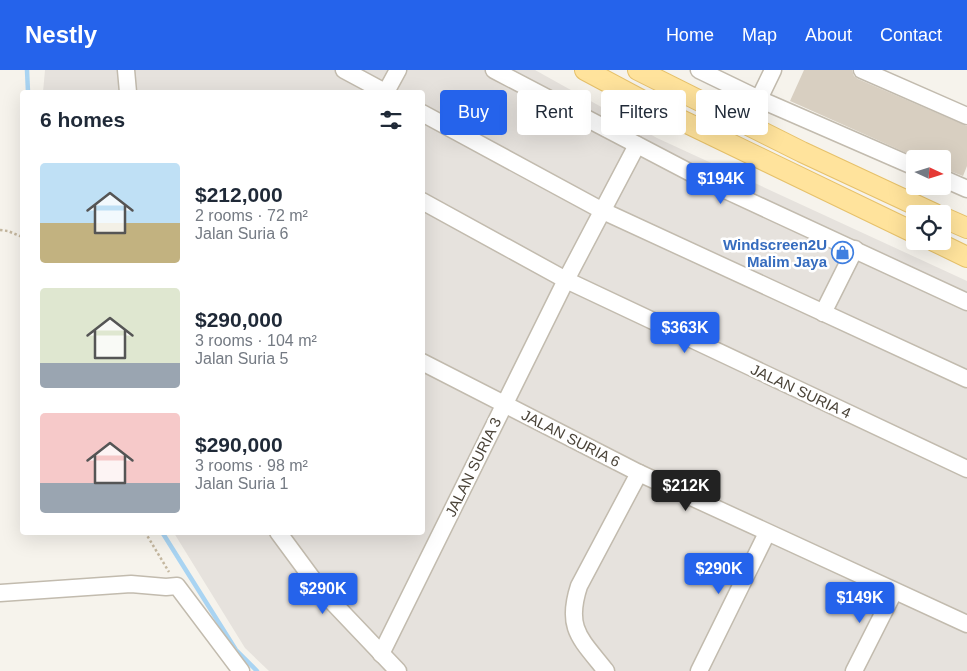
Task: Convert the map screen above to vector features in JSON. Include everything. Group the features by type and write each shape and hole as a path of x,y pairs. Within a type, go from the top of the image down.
{"main road":[{"path":"638,70 802,152 916,205"},
{"path":"591,71 669,114 906,228"},
{"path":"951,221 967,228"},
{"path":"951,249 967,257"}],"street":[{"path":"126,70 128,90"},
{"path":"344,70 381,90"},
{"path":"386,90 398,70"},
{"path":"494,70 710,183 967,302"},
{"path":"699,70 740,90"},
{"path":"763,90 773,70"},
{"path":"862,70 967,116"},
{"path":"768,103 906,163"},
{"path":"425,115 602,211 967,379"},
{"name":"JALAN SURIA 3","path":"382,654 566,280 637,145"},
{"path":"951,182 967,189"},
{"name":"JALAN SURIA 4","path":"425,203 566,280 967,469"},
{"path":"823,313 855,249"},
{"name":"JALAN SURIA 6","path":"425,364 639,472 894,592 967,624"},
{"path":"606,671 577,634 572,620 573,602 579,586 639,472"},
{"path":"699,671 767,533"},
{"path":"280,535 320,589 398,671"},
{"path":"0,593 131,584 177,586 241,671"},
{"path":"854,671 894,592"}],"path":[{"path":"0,230 20,236"},
{"path":"148,535 177,586"}],"shaded area":[{"path":"45,70 535,70 571,90 517,90 517,135 591,135 591,101 601,107 601,135 652,135 967,281 967,671 269,671 245,648 175,535 425,535 425,90 43,90"}],"building":[{"path":"804,70 852,70 854,76 858,79 967,126 967,166 963,176 951,171 951,150 906,150 906,153 790,101"}],"waterway":[{"path":"27,70 28,90"},
{"path":"164,535 236,650 257,671"}],"place":[{"name":"Windscreen2U Malim Jaya","path":"843,253"}]}
